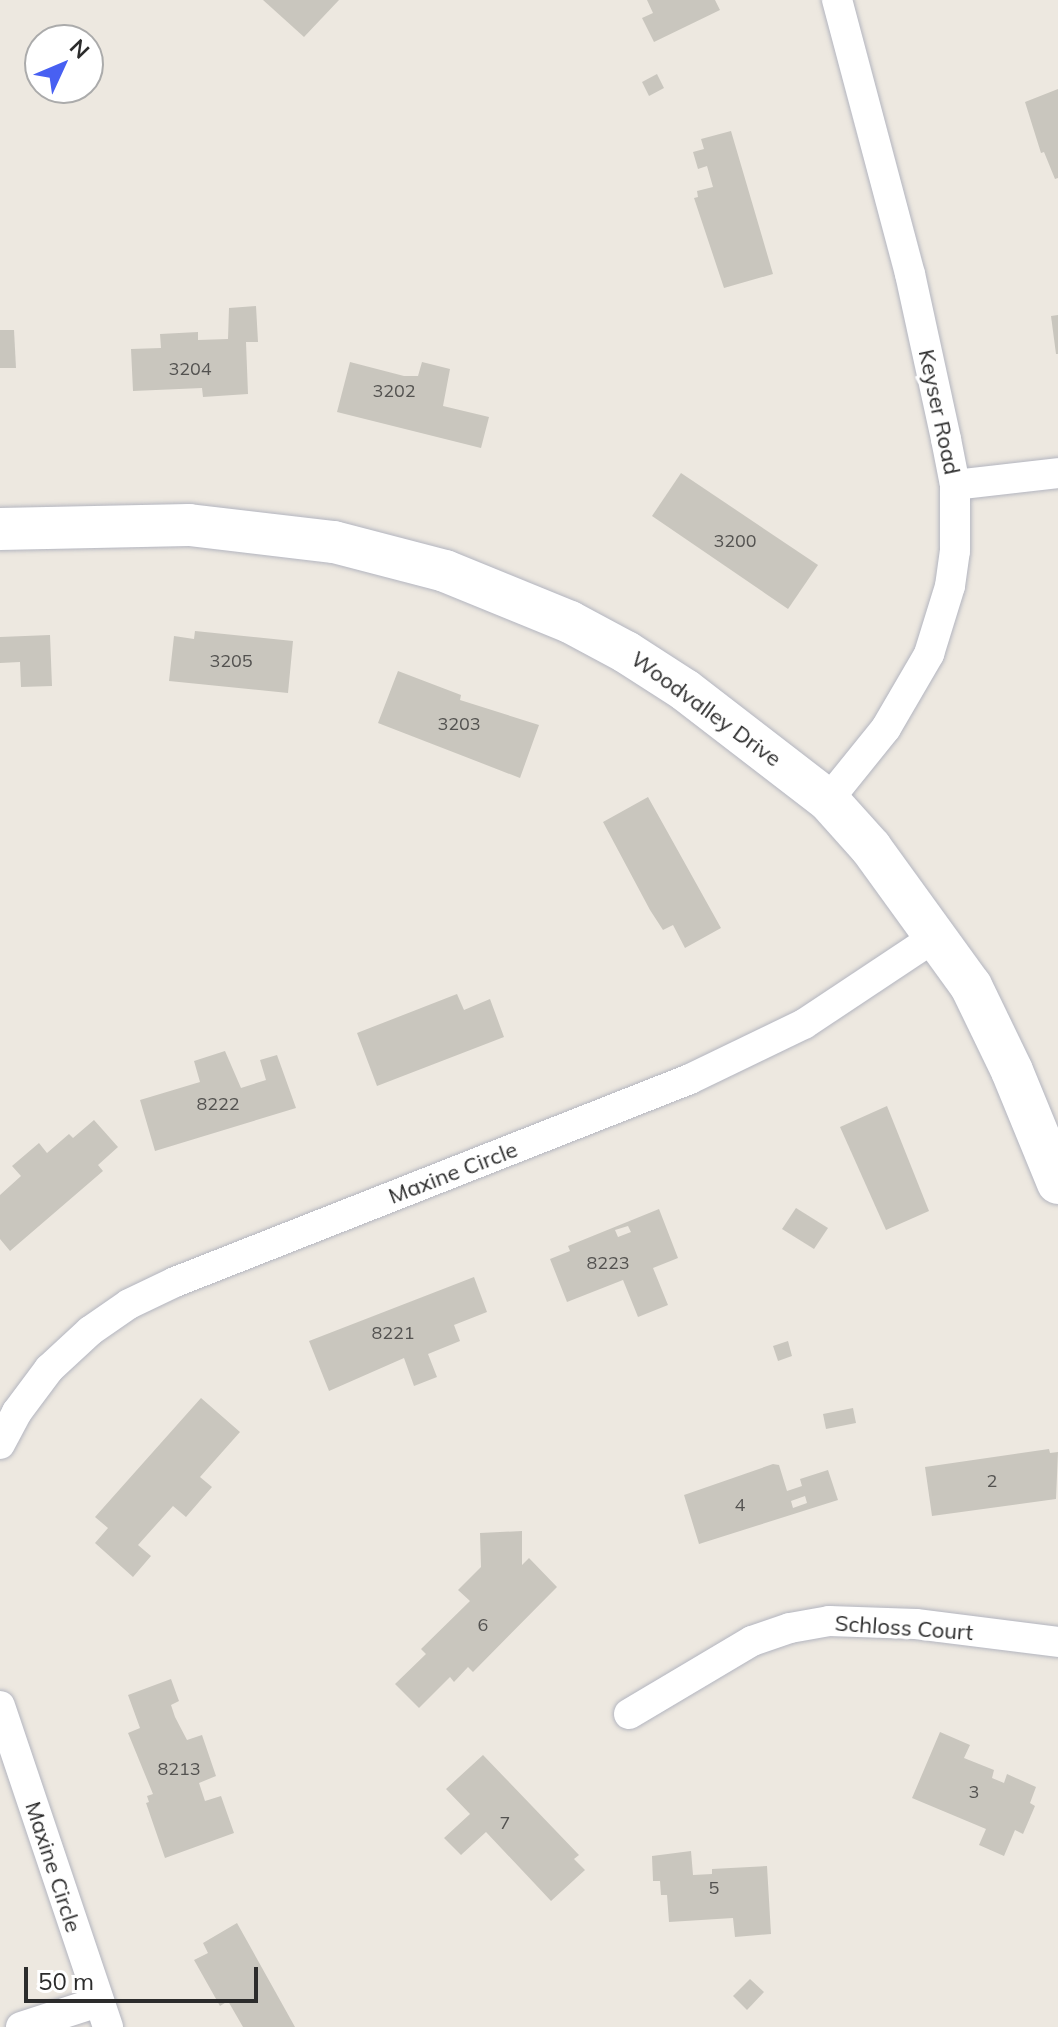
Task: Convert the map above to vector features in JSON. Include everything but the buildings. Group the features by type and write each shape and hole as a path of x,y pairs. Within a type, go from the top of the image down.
{"street":[{"name":"Keyser Road","path":"828,800 886,728 929,654 950,586 955,551 955,485 910,274 837,0"},
{"path":"955,485 1058,473"},
{"name":"Woodvalley Drive","path":"0,529 189,525 267,532 386,554 445,571 570,622 626,652 697,698 828,800 871,848 938,935 971,986 1058,1183"},
{"name":"Maxine Circle","path":"0,1444 17,1412 49,1369 90,1331 129,1304 175,1282 690,1079 804,1024 938,935"},
{"name":"Schloss Court","path":"629,1714 752,1641 790,1628 829,1621 916,1624 1058,1642"},
{"name":"Maxine Circle","path":"0,1706 103,2014"},
{"path":"21,2027 103,2014"}]}
